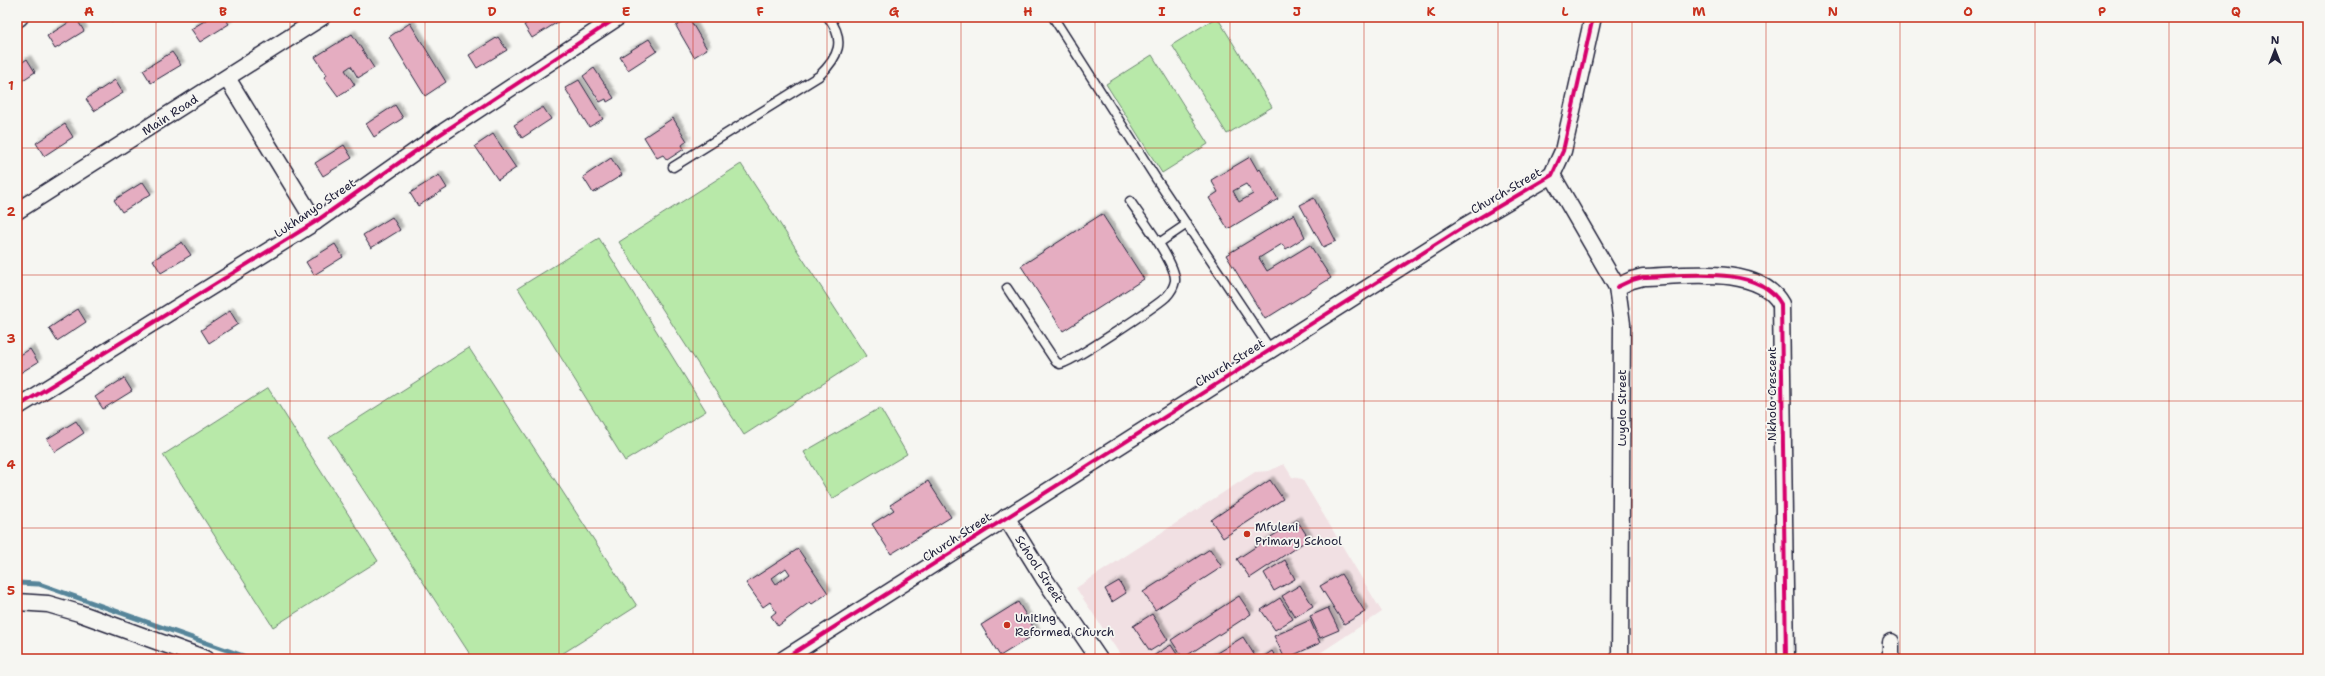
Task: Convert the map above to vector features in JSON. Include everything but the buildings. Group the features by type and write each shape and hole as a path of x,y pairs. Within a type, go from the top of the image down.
{"street":[{"name":"Main Road","path":"17,211 322,17"},
{"name":"Lukhanyo Street","path":"17,407 314,222 430,141 618,17"},
{"name":"Church Street","path":"784,659 1462,228 1552,175 1563,151 1593,17"},
{"name":"Lukhanyo Street","path":"227,78 314,222"},
{"name":"Luyolo Street","path":"1552,175 1617,287 1622,324 1620,659"},
{"name":"Nkholo Crescent","path":"1617,287 1643,277 1728,277 1749,279 1771,290 1781,304 1786,659"},
{"name":"School Street","path":"1006,517 1045,580 1099,659"},
{"path":"17,602 48,604 79,612 206,659"},
{"path":"1890,642 1891,659"}],"lane":[{"path":"673,167 819,76 836,57 839,45 834,25 828,17"},
{"path":"1053,17 1270,350"},
{"path":"1006,288 1056,362 1063,364 1147,312 1167,296 1172,287 1174,275 1159,243 1130,201"},
{"path":"1159,243 1187,224"}],"shaded area":[{"name":"Mfuleni Primary School","path":"1284,464 1292,477 1302,479 1382,612 1311,659 1123,659 1076,588 1255,472 1269,471"}],"green space":[{"path":"1217,17 1272,107 1227,134 1172,45"},
{"path":"1152,55 1208,144 1162,173 1106,84"},
{"path":"741,164 866,356 744,435 619,242"},
{"path":"599,238 706,411 625,461 518,288"},
{"path":"469,348 637,606 554,659 473,659 329,437"},
{"path":"268,388 378,561 273,627 163,455"},
{"path":"880,408 907,454 832,499 804,452"}],"waterway":[{"path":"17,583 39,584 252,659"}],"cycle path":[{"path":"17,407 315,222 430,141 618,17"},
{"path":"784,659 1462,228 1552,175 1563,151 1593,17"},
{"path":"1617,287 1643,277 1718,275 1756,283 1770,291 1781,304 1786,659"}],"place":[{"name":"Mfuleni Primary School","path":"1247,534"},
{"name":"Uniting Reformed Church","path":"1007,625"}]}
